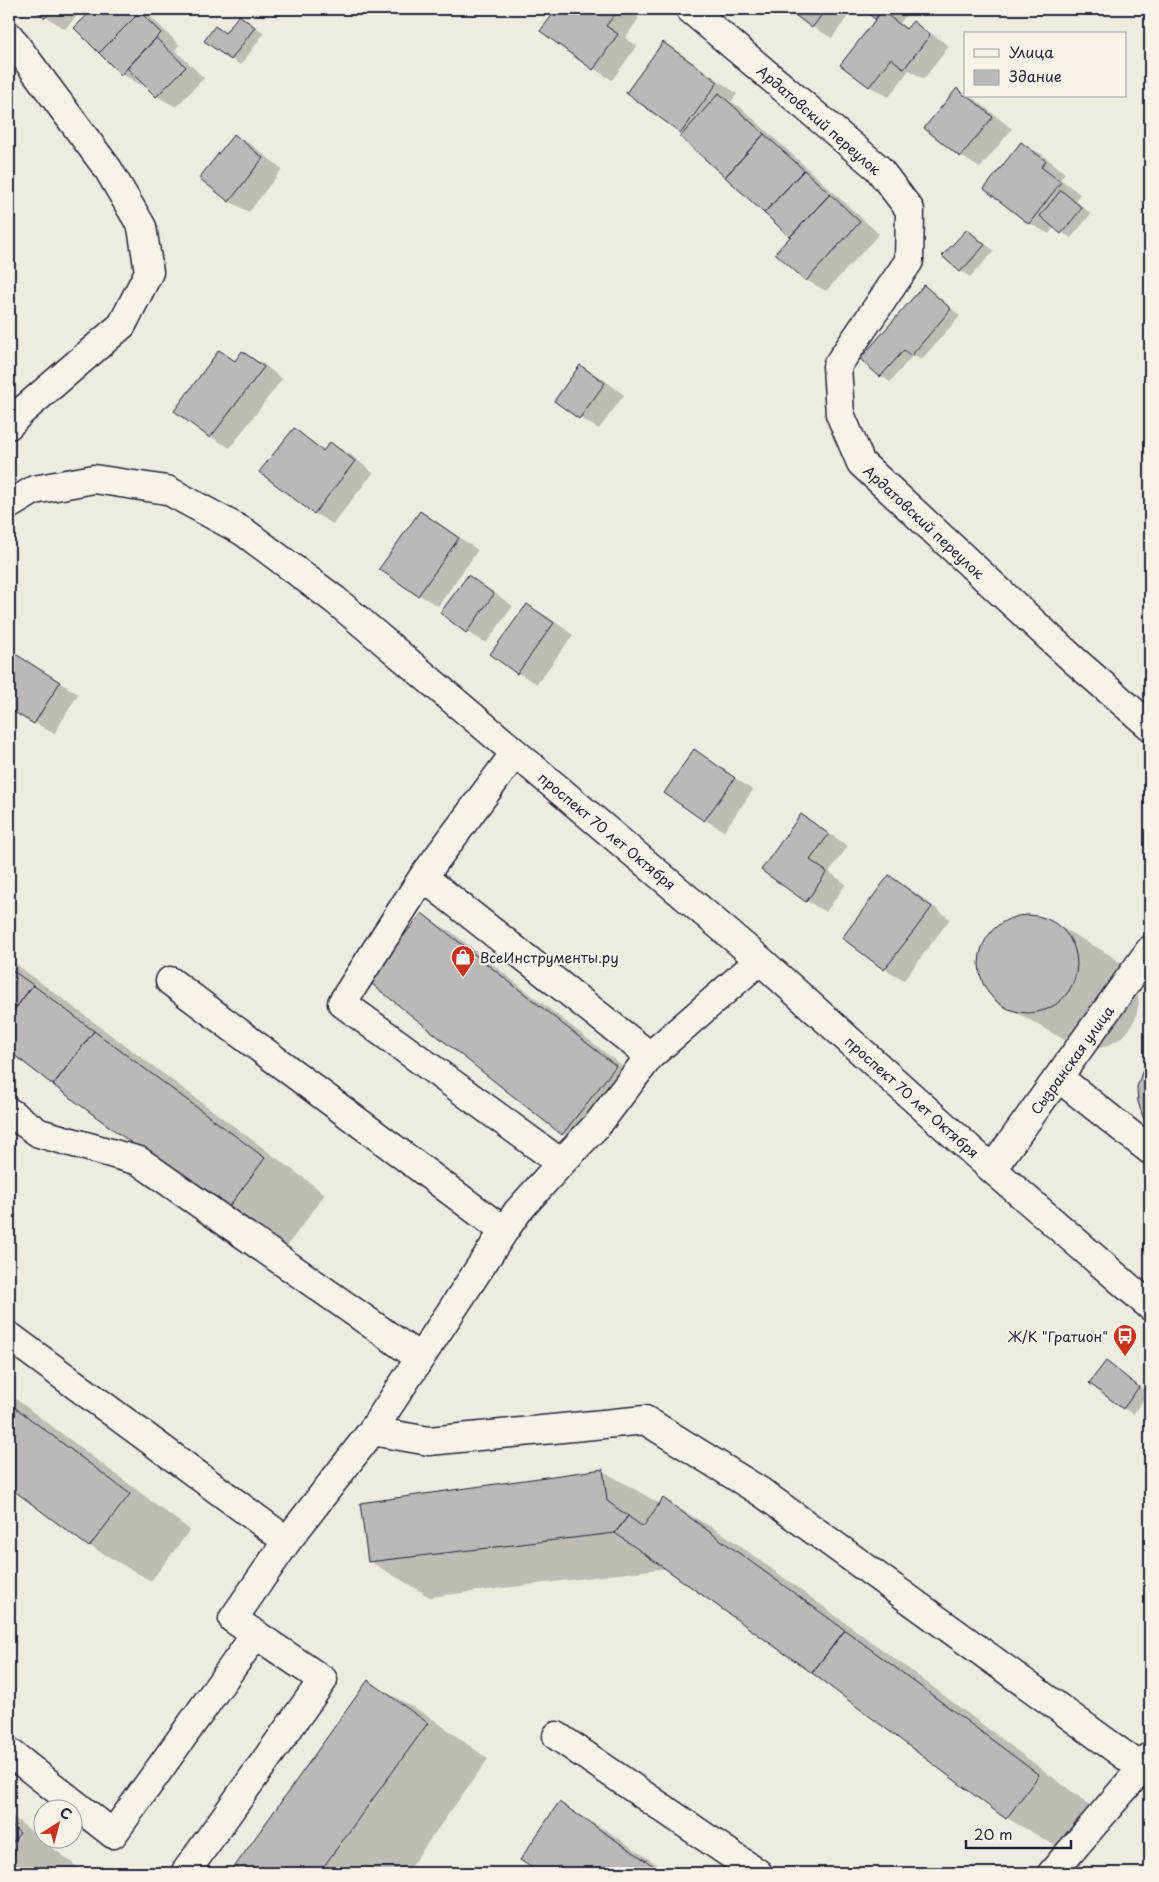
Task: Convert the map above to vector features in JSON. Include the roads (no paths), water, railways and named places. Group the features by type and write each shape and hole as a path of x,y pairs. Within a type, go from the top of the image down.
{"street":[{"name":"Ардатовский переулок","path":"690,9 878,168 910,210 909,262 837,366 840,414 861,464 1074,660 1150,726"},
{"path":"9,36 108,169 142,227 149,272 122,326 21,412 9,425"},
{"name":"проспект 70 лет Октября","path":"9,505 34,490 94,479 167,490 244,532 335,600 760,960 992,1169 1150,1306"},
{"path":"515,753 423,878 342,1003 560,1163"},
{"path":"423,878 650,1056"},
{"name":"Сызранская улица","path":"992,1169 1148,958"},
{"path":"185,1873 323,1680 233,1619 288,1541 372,1431 504,1230 560,1163 598,1124 650,1056 760,960"},
{"path":"170,981 504,1230"},
{"path":"1059,1078 1150,1150"},
{"path":"9,1112 39,1133 138,1161 420,1358"},
{"path":"9,1336 288,1541"},
{"path":"372,1431 429,1441 645,1420 761,1492 1146,1763 1052,1873"},
{"path":"9,1752 113,1834 256,1634"},
{"path":"557,1736 758,1873"}],"place":[{"name":"ВсеИнструменты.ру","path":"463,978"},
{"name":"Ж/К \"Гратион\"","path":"1125,1357"}]}
